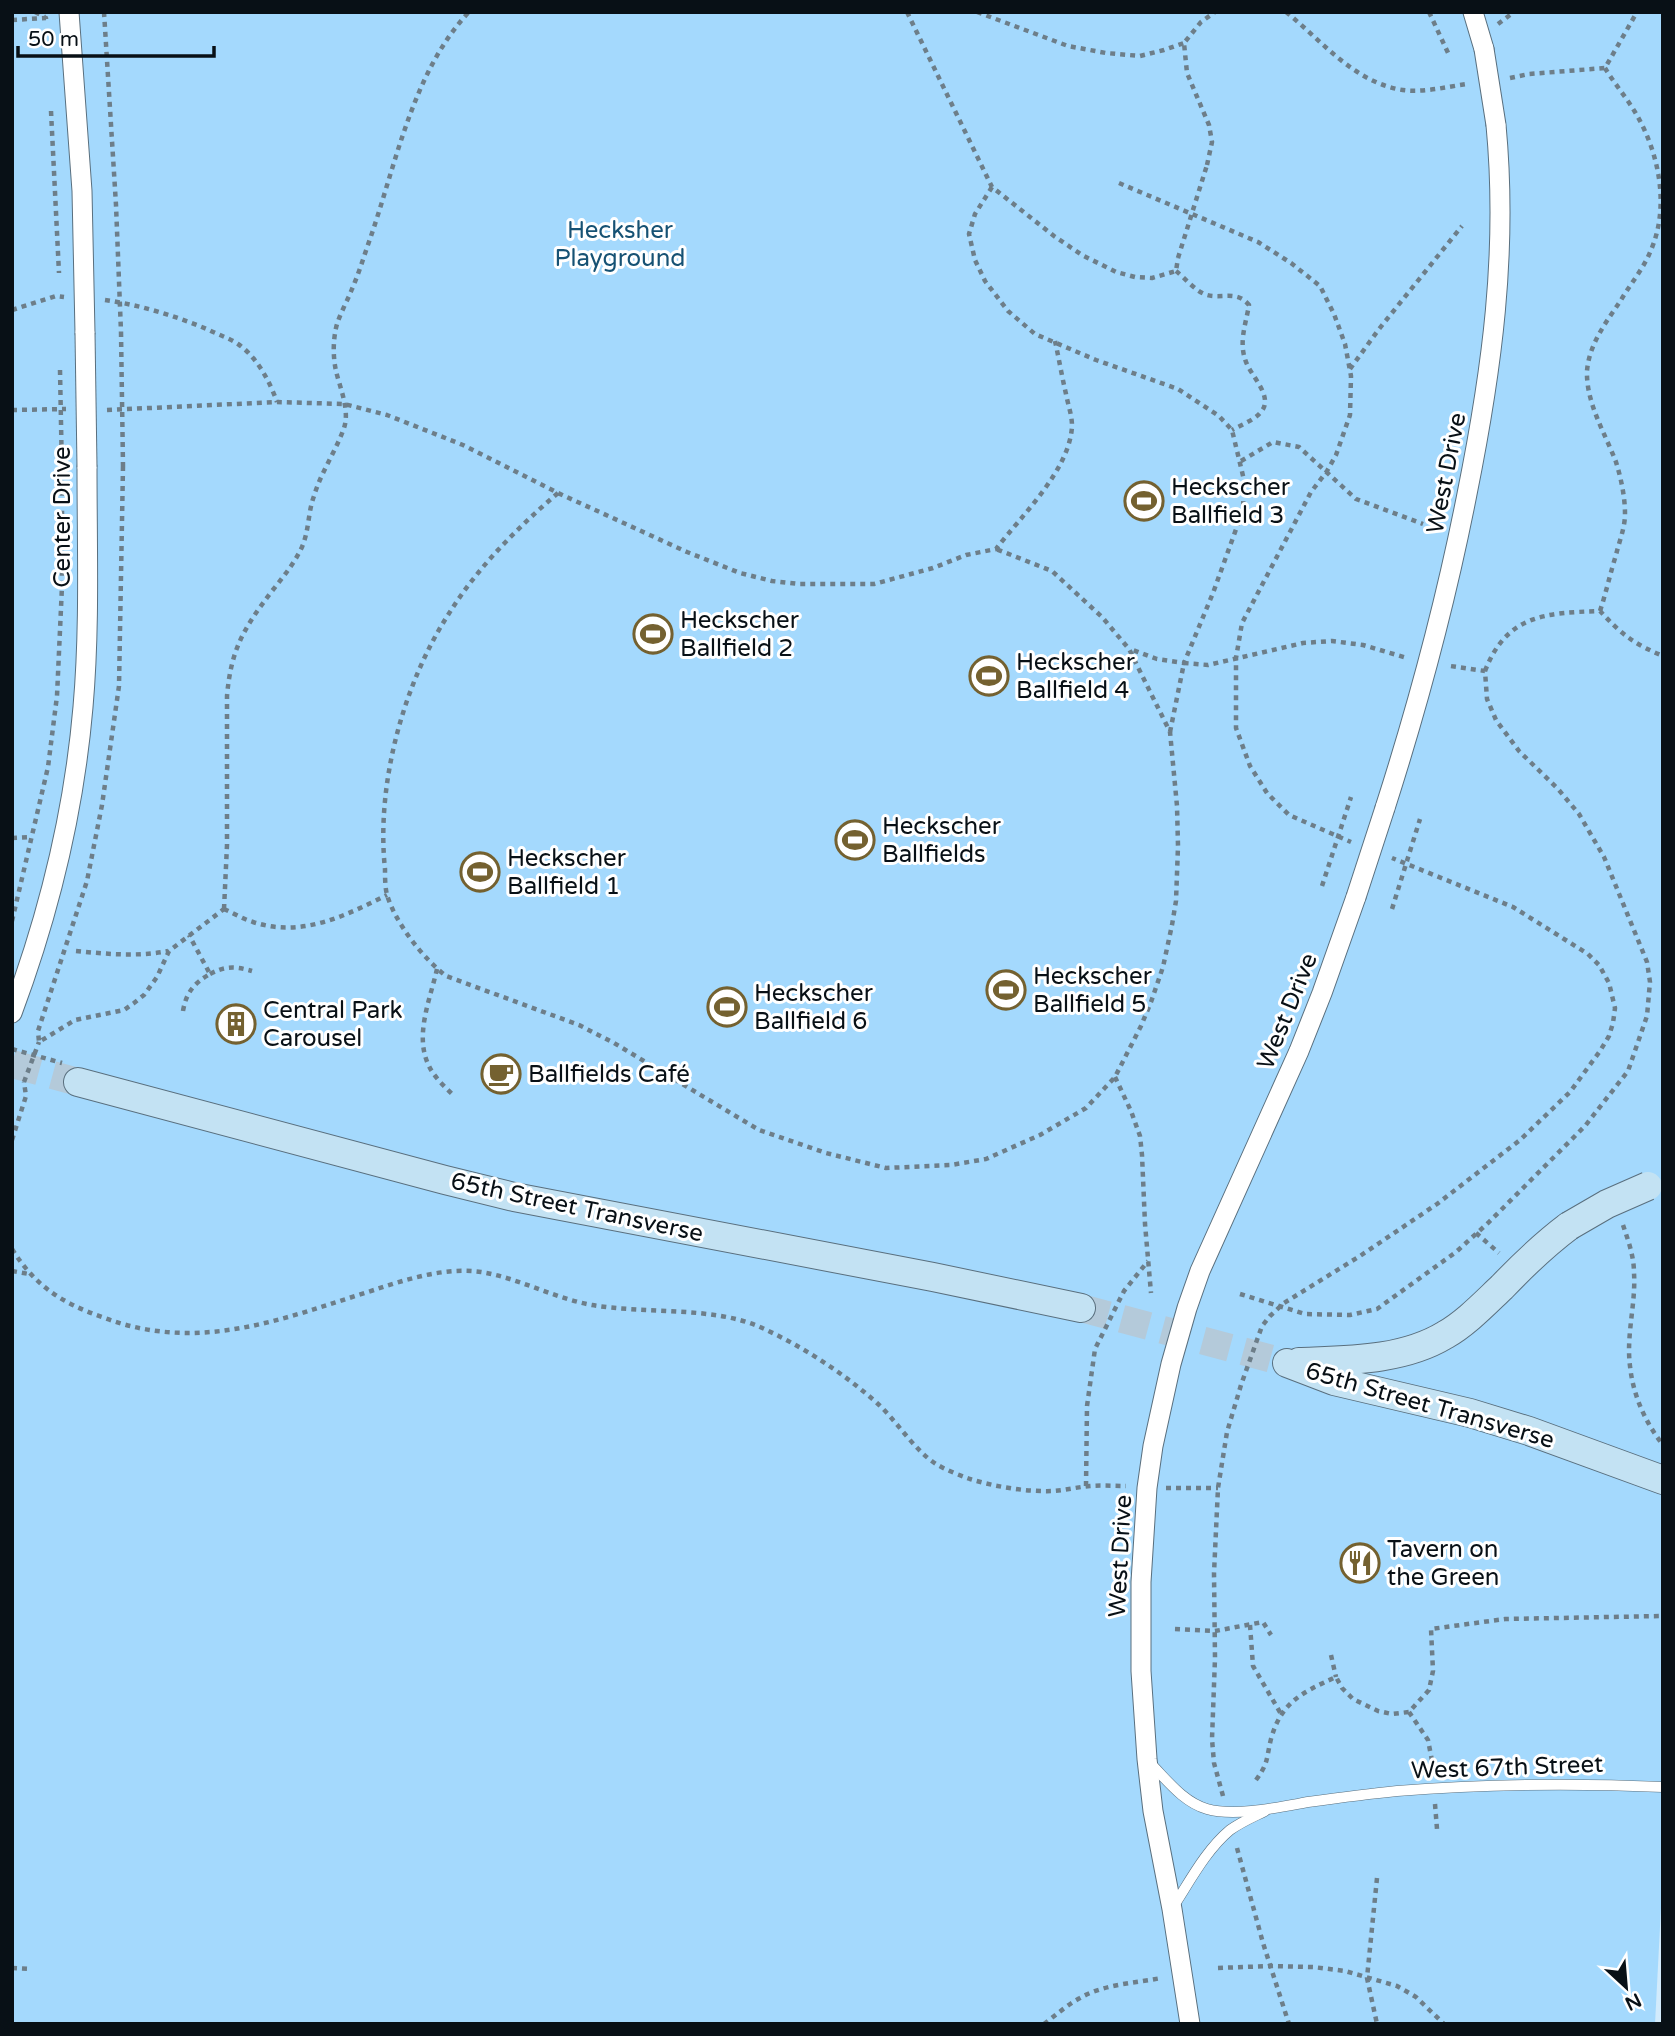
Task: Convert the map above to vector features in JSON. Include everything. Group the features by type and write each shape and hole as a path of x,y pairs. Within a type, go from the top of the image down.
{"main road":[{"name":"65th Street Transverse","path":"78,1082 514,1197 1081,1308"},
{"name":"65th Street Transverse","path":"1655,1184 1607,1204 1569,1226 1534,1254 1463,1322 1427,1344 1368,1358 1287,1363 1334,1381 1482,1416 1663,1480"}],"street":[{"name":"Center Drive","path":"12,1013 55,881 74,785 86,673 86,298 82,191 69,12"},
{"name":"West Drive","path":"1190,2024 1153,1811 1147,1759 1141,1671 1141,1596 1147,1488 1161,1406 1187,1308 1195,1284 1299,1051 1356,897 1429,662 1456,547 1488,381 1502,203 1496,125 1484,50 1473,12"}],"lane":[{"name":"West 67th Street","path":"1147,1759 1180,1794 1208,1809 1227,1812 1435,1788 1612,1784 1663,1787"},
{"path":"1172,1909 1221,1838 1268,1809"}],"path":[{"path":"35,12 46,18"},
{"path":"104,12 121,302 122,466"},
{"path":"12,1140 26,1096 24,1082 39,1042 48,1039 75,1020 124,1010 134,1003 144,995 157,977 169,951 223,909 227,845 226,738 229,674 234,650 243,631 291,568 303,545 313,497 345,425 344,404 335,369 336,327 354,284 405,131 430,66 457,25 469,12"},
{"path":"907,12 992,187 1054,236 1082,255 1115,272 1153,278 1176,271"},
{"path":"977,12 1068,46 1140,56 1184,43 1201,22 1214,12"},
{"path":"1286,12 1340,60 1369,80 1398,90 1426,90"},
{"path":"1429,12 1449,55"},
{"path":"1605,68 1637,12"},
{"path":"12,20 46,18"},
{"path":"46,18 46,31"},
{"path":"1176,271 1212,142 1209,125 1187,73 1184,43"},
{"path":"1520,76 1605,68"},
{"path":"1600,611 1625,515 1623,488 1588,389 1587,371 1597,338 1653,247 1659,224 1660,202 1659,177 1646,133 1634,110 1605,68"},
{"path":"50,98 60,309"},
{"path":"1119,183 1258,242 1291,263 1320,286 1341,334 1350,370 1350,415 1336,455 1311,492 1242,623 1236,658 1236,728 1250,766 1266,793 1289,815 1352,842"},
{"path":"558,493 511,536 463,593 440,627 415,681 391,757 382,822 387,895 404,930 430,963 446,976 579,1025 759,1130 826,1153 886,1168 951,1165 986,1159 1040,1135 1086,1108 1115,1077 1152,1002 1163,967 1176,901 1178,846 1170,732 1184,663 1243,510 1244,480 1232,430 1219,416 1178,389 1096,360 1035,334 1008,311 985,281 975,260 969,234 975,214 992,187"},
{"path":"1350,370 1379,329 1462,226"},
{"path":"1176,271 1207,295 1235,296 1249,305 1242,343 1245,361 1265,395 1266,404 1260,413 1232,430"},
{"path":"12,310 60,297 86,298 121,302 190,321 240,345 263,373 277,402"},
{"path":"996,549 1034,505 1065,454 1072,428 1055,341"},
{"path":"12,921 48,767 57,696 62,586 60,360"},
{"path":"131,410 277,402 344,404 387,415 463,445 558,493 718,565 755,577 799,584 874,584 933,568 966,555 996,549 1052,571 1102,617 1129,649 1170,732"},
{"path":"12,410 53,409"},
{"path":"1241,461 1273,442 1299,447 1356,499 1423,524"},
{"path":"1600,611 1622,635 1663,656"},
{"path":"1240,1294 1305,1314 1350,1315 1377,1309 1457,1252 1585,1126 1628,1072 1647,1016 1650,982 1647,962 1604,857 1579,814 1519,751 1502,729 1487,699 1485,671 1489,659 1504,637 1530,619 1556,613 1600,611"},
{"path":"1129,649 1157,659 1208,665 1303,643 1332,641 1485,671"},
{"path":"1322,886 1350,797"},
{"path":"1392,909 1420,820"},
{"path":"12,838 32,836"},
{"path":"1217,1776 1212,1739 1218,1488 1227,1432 1262,1326 1279,1307 1437,1204 1520,1140 1570,1092 1601,1051 1613,1023 1615,1001 1609,984 1599,965 1588,954 1513,907 1390,858"},
{"path":"223,909 254,922 290,927 306,926 334,920 387,895"},
{"path":"189,935 209,974"},
{"path":"76,951 148,955 169,951"},
{"path":"183,1011 192,986 209,974 226,967 252,971"},
{"path":"437,969 422,1032 423,1047 429,1067 454,1096"},
{"path":"1115,1077 1140,1136 1151,1293"},
{"path":"1622,1220 1634,1272 1630,1364 1636,1394 1645,1419 1663,1446"},
{"path":"12,1249 30,1275 66,1302 98,1316 145,1331 171,1334 233,1330 264,1324 393,1283 450,1272 480,1272 590,1305 732,1318 756,1325 783,1338 825,1363 881,1406 935,1464 968,1478 1007,1488 1053,1490 1102,1485 1218,1488"},
{"path":"1086,1486 1087,1406 1095,1349 1124,1291 1148,1261"},
{"path":"12,1271 30,1275"},
{"path":"1331,1655 1336,1677 1353,1699 1378,1712 1392,1714 1409,1712 1429,1690 1433,1671 1431,1629 1505,1619 1663,1616"},
{"path":"1175,1629 1215,1631 1263,1622 1271,1635"},
{"path":"1250,1625 1253,1666 1281,1714"},
{"path":"1256,1780 1267,1765 1271,1738 1281,1714 1305,1691 1336,1677"},
{"path":"1243,1868 1289,2024"},
{"path":"1377,1878 1367,1978 1377,2024"},
{"path":"1218,1968 1312,1966 1345,1971 1397,1986 1416,1997 1444,2024"},
{"path":"12,1968 31,1969"},
{"path":"1044,2024 1091,1992 1168,1977"}],"green space":[{"name":"Hecksher Playground","path":"12,12 1663,12 1663,1869 1655,2024 12,2024"}],"tunnel":[{"path":"12,1064 78,1082"},
{"path":"1081,1308 1287,1363"}],"place":[{"name":"Heckscher Ballfield 3","path":"1144,501"},
{"name":"Heckscher Ballfield 2","path":"653,634"},
{"name":"Heckscher Ballfield 4","path":"989,676"},
{"name":"Heckscher Ballfields","path":"855,840"},
{"name":"Heckscher Ballfield 1","path":"480,872"},
{"name":"Heckscher Ballfield 5","path":"1006,990"},
{"name":"Heckscher Ballfield 6","path":"727,1007"},
{"name":"Central Park Carousel","path":"236,1024"},
{"name":"Ballfields Café","path":"501,1074"},
{"name":"Tavern on the Green","path":"1360,1563"}]}
